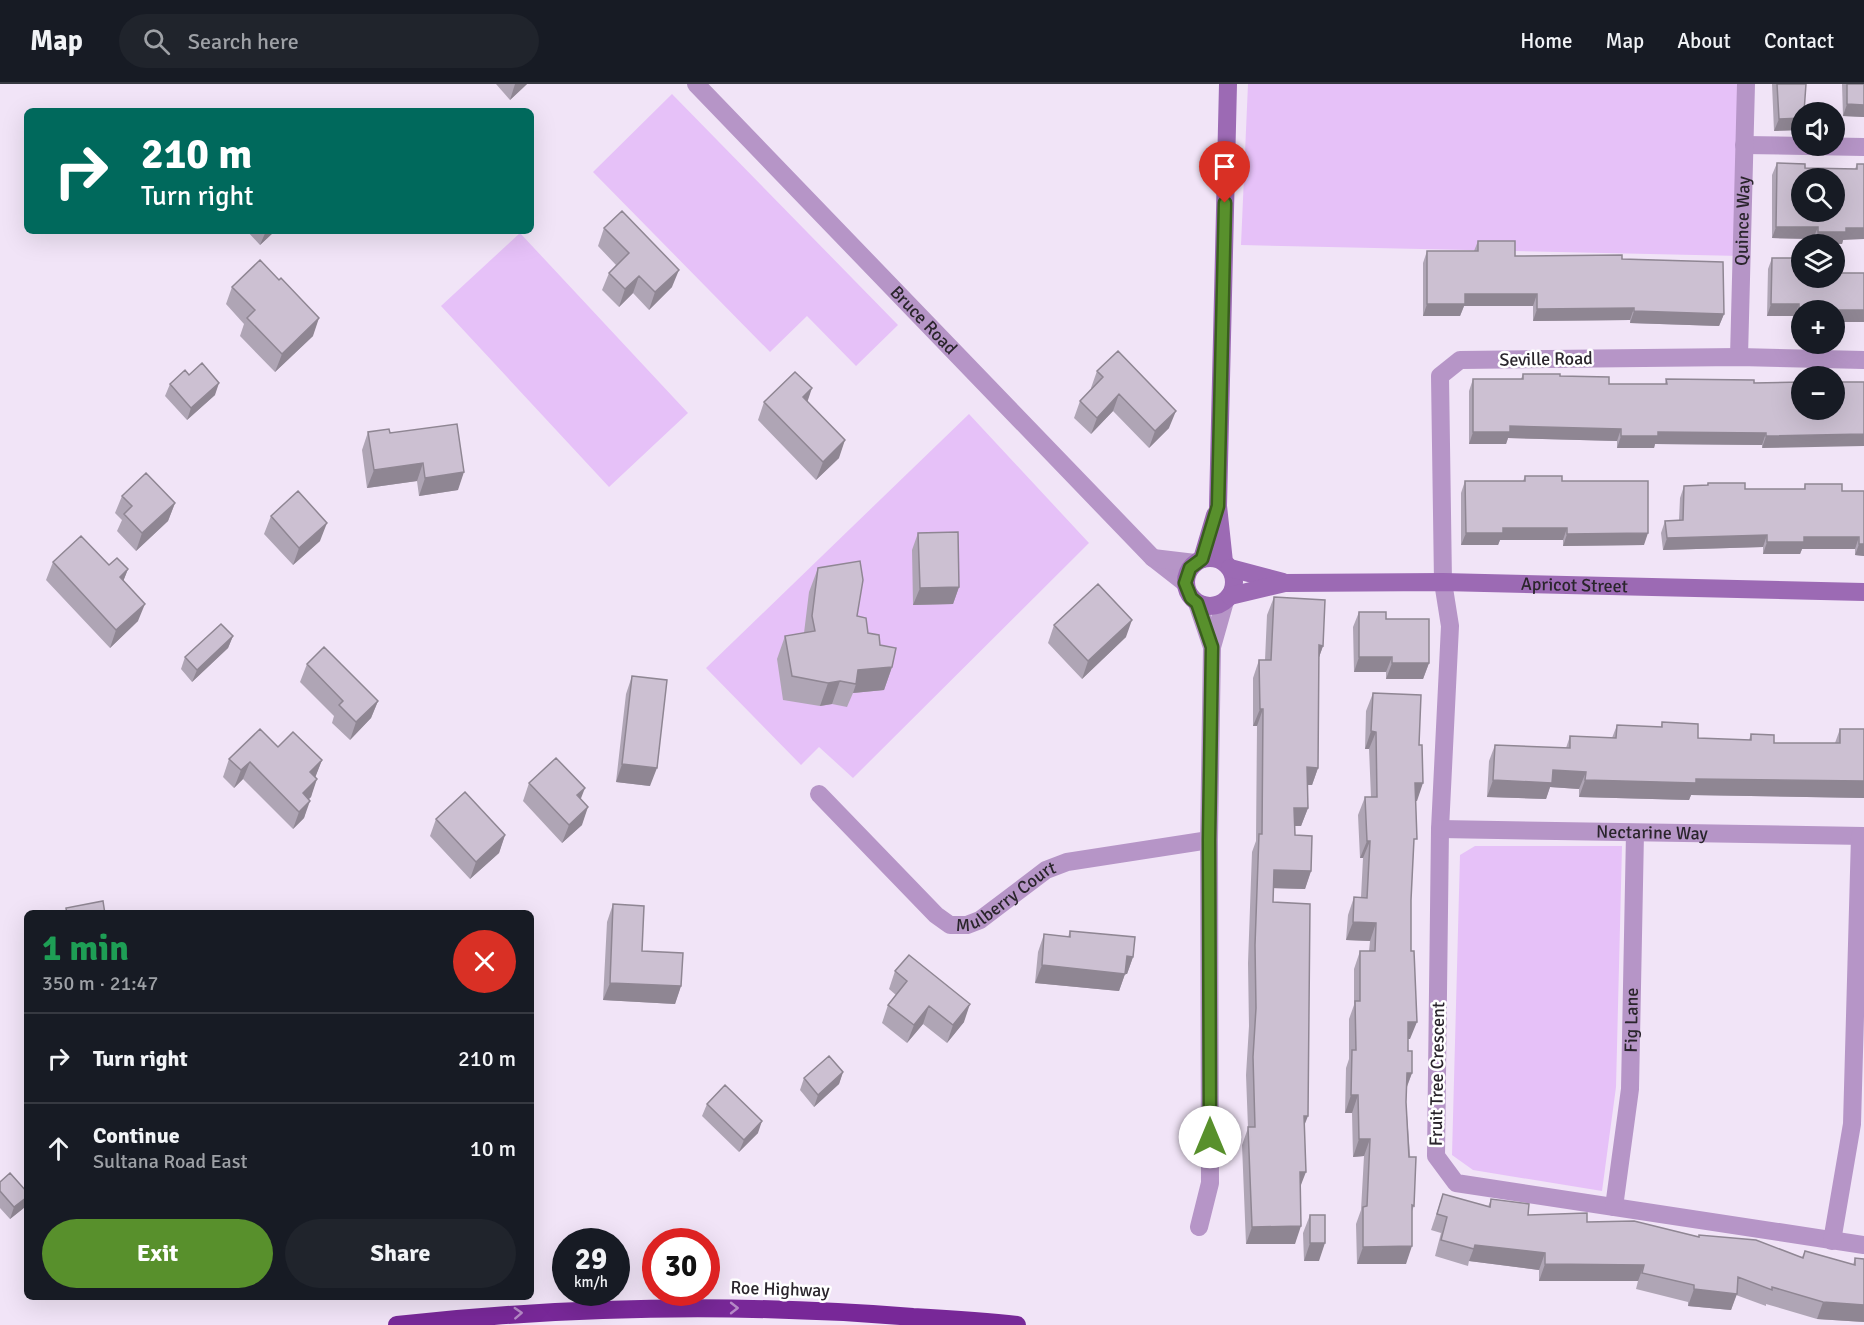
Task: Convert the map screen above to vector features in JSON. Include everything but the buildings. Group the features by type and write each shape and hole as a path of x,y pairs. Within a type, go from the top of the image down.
{"highway":[{"name":"Roe Highway","path":"397,1325 528,1313 621,1308 744,1307 1017,1325"}],"street":[{"name":"Bruce Road","path":"696,84 1153,558 1185,583"},
{"path":"1199,1227 1210,1183 1209,840 1212,647 1233,579 1227,565 1218,506 1228,84"},
{"name":"Quince Way","path":"1739,357 1746,84"},
{"path":"1744,145 1864,147"},
{"name":"Seville Road","path":"1443,582 1440,376 1460,360 1739,357 1864,360"},
{"path":"1218,506 1199,561 1190,568 1185,583 1191,598 1197,603 1209,606 1228,599"},
{"path":"1153,558 1199,561 1213,558 1227,565"},
{"name":"Apricot Street","path":"1227,565 1285,583"},
{"name":"Apricot Street","path":"1228,599 1285,583 1443,582 1864,592"},
{"name":"Fruit Tree Crescent","path":"1443,582 1450,626 1440,829 1436,1156 1456,1183 1864,1245"},
{"path":"1197,603 1212,647"},
{"name":"Mulberry Court","path":"819,794 936,915 950,925 967,925 980,920 1046,870 1067,862 1209,840"},
{"name":"Nectarine Way","path":"1440,829 1862,836"},
{"name":"Fig Lane","path":"1614,1207 1630,1089 1635,833"},
{"path":"1832,1241 1852,1124 1862,836"}],"shaded area":[{"path":"1248,84 1747,84 1741,256 1241,245"},
{"path":"672,94 898,325 856,366 807,316 770,352 593,172"},
{"path":"521,234 688,413 609,487 441,306"},
{"path":"969,414 1089,543 853,778 819,747 801,765 706,668"},
{"path":"1475,846 1622,846 1616,1087 1602,1191 1473,1170 1452,1155 1460,855"}],"route":[{"path":"1210,1137 1209,840 1212,647 1197,603 1191,598 1185,583 1190,568 1202,559 1218,506 1225,203"}]}
